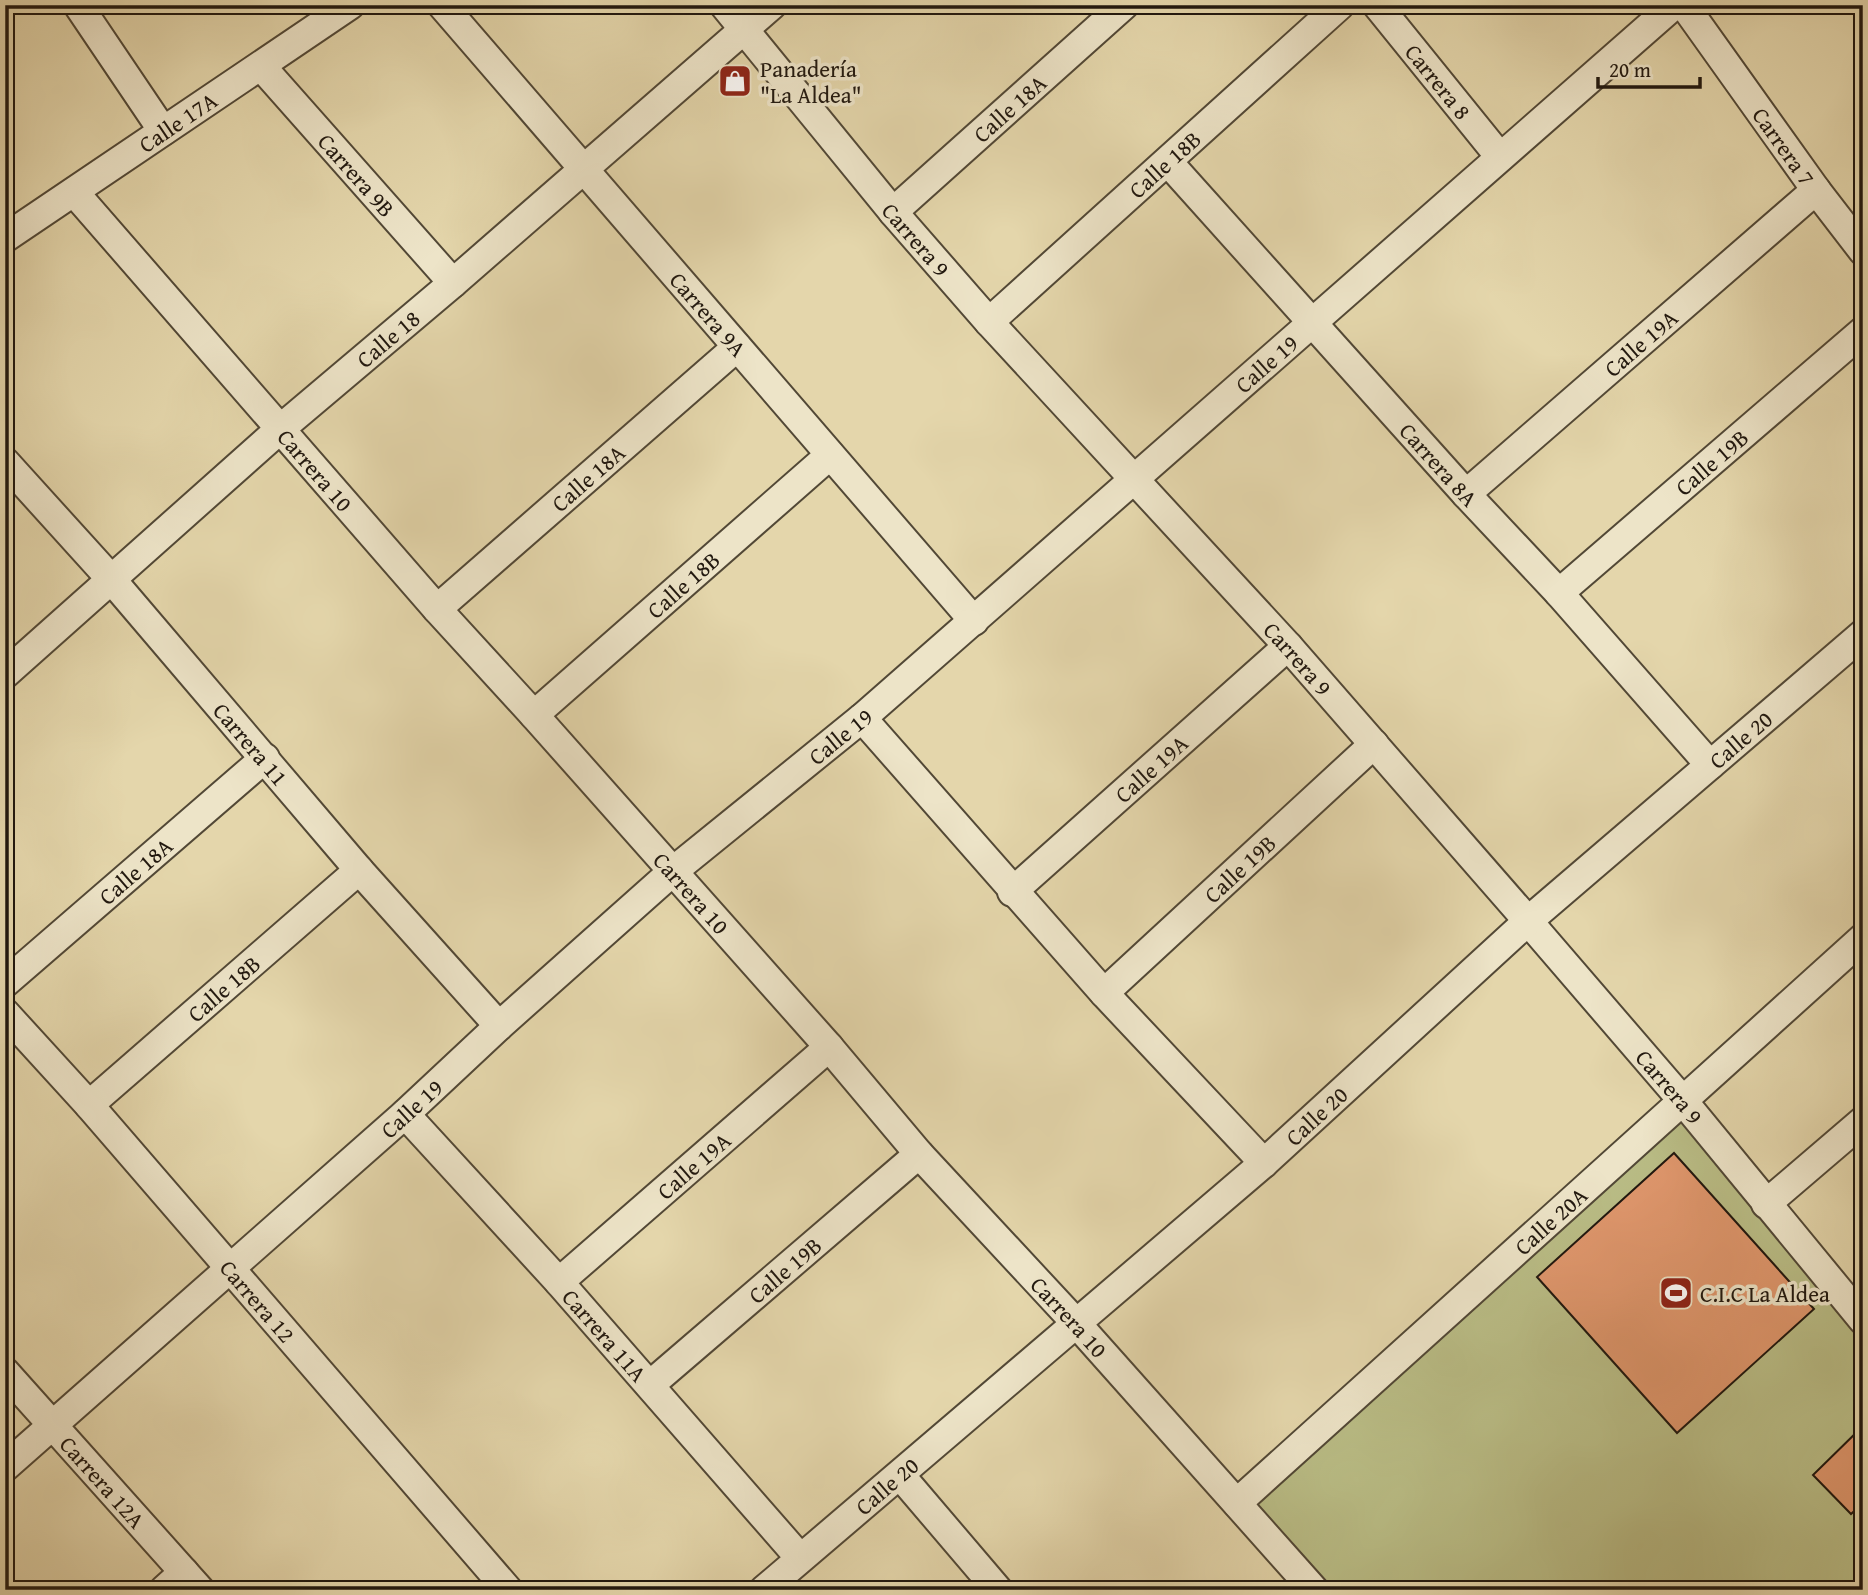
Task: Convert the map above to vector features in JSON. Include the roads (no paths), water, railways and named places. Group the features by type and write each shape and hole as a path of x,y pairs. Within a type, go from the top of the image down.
{"street":[{"path":"78,5 163,131"},
{"name":"Calle 17A","path":"5,238 351,5"},
{"name":"Carrera 9A","path":"442,5 974,621"},
{"name":"Carrera 9","path":"724,5 893,212 989,323 1288,646 1528,921 1683,1101 1863,1320"},
{"name":"Calle 18","path":"7,668 772,5"},
{"name":"Calle 18A","path":"893,212 1124,5"},
{"name":"Calle 18B","path":"989,323 1340,5"},
{"name":"Carrera 8","path":"1377,5 1500,157"},
{"name":"Calle 19","path":"5,1467 405,1114 671,872 862,718 1674,5"},
{"name":"Carrera 7","path":"1684,5 1816,190 1863,251"},
{"name":"Carrera 9B","path":"261,66 453,283"},
{"name":"Carrera 8A","path":"1168,162 1466,494 1559,593 1710,765"},
{"name":"Calle 19A","path":"1466,494 1816,190"},
{"name":"Carrera 10","path":"74,192 279,430 829,1047 919,1154 1077,1324 1314,1590"},
{"name":"Calle 19B","path":"1559,593 1863,331"},
{"name":"Calle 18A","path":"437,609 737,347"},
{"name":"Calle 18B","path":"534,715 830,455"},
{"name":"Carrera 11","path":"5,462 111,579 359,870 499,1026"},
{"name":"Calle 20","path":"764,1590 1264,1163 1528,921 1861,640"},
{"name":"Calle 19A","path":"1012,891 1288,646"},
{"path":"862,718 1104,993 1264,1163"},
{"name":"Calle 19B","path":"1104,993 1374,744"},
{"name":"Calle 18A","path":"5,983 265,758"},
{"name":"Calle 18B","path":"89,1105 359,870"},
{"name":"Calle 20A","path":"1237,1503 1863,938"},
{"name":"Carrera 12","path":"5,1013 89,1105 508,1590"},
{"name":"Calle 19A","path":"559,1282 829,1047"},
{"name":"Carrera 11A","path":"405,1114 559,1282 800,1558"},
{"path":"1766,1204 1863,1121"},
{"name":"Calle 19B","path":"650,1385 919,1154"},
{"name":"Carrera 12A","path":"5,1372 53,1424 183,1584"},
{"path":"900,1475 998,1590"}],"place":[{"name":"Panadería \"La Aldea\"","path":"735,81"},
{"name":"C.I.C La Aldea","path":"1676,1293"}]}
